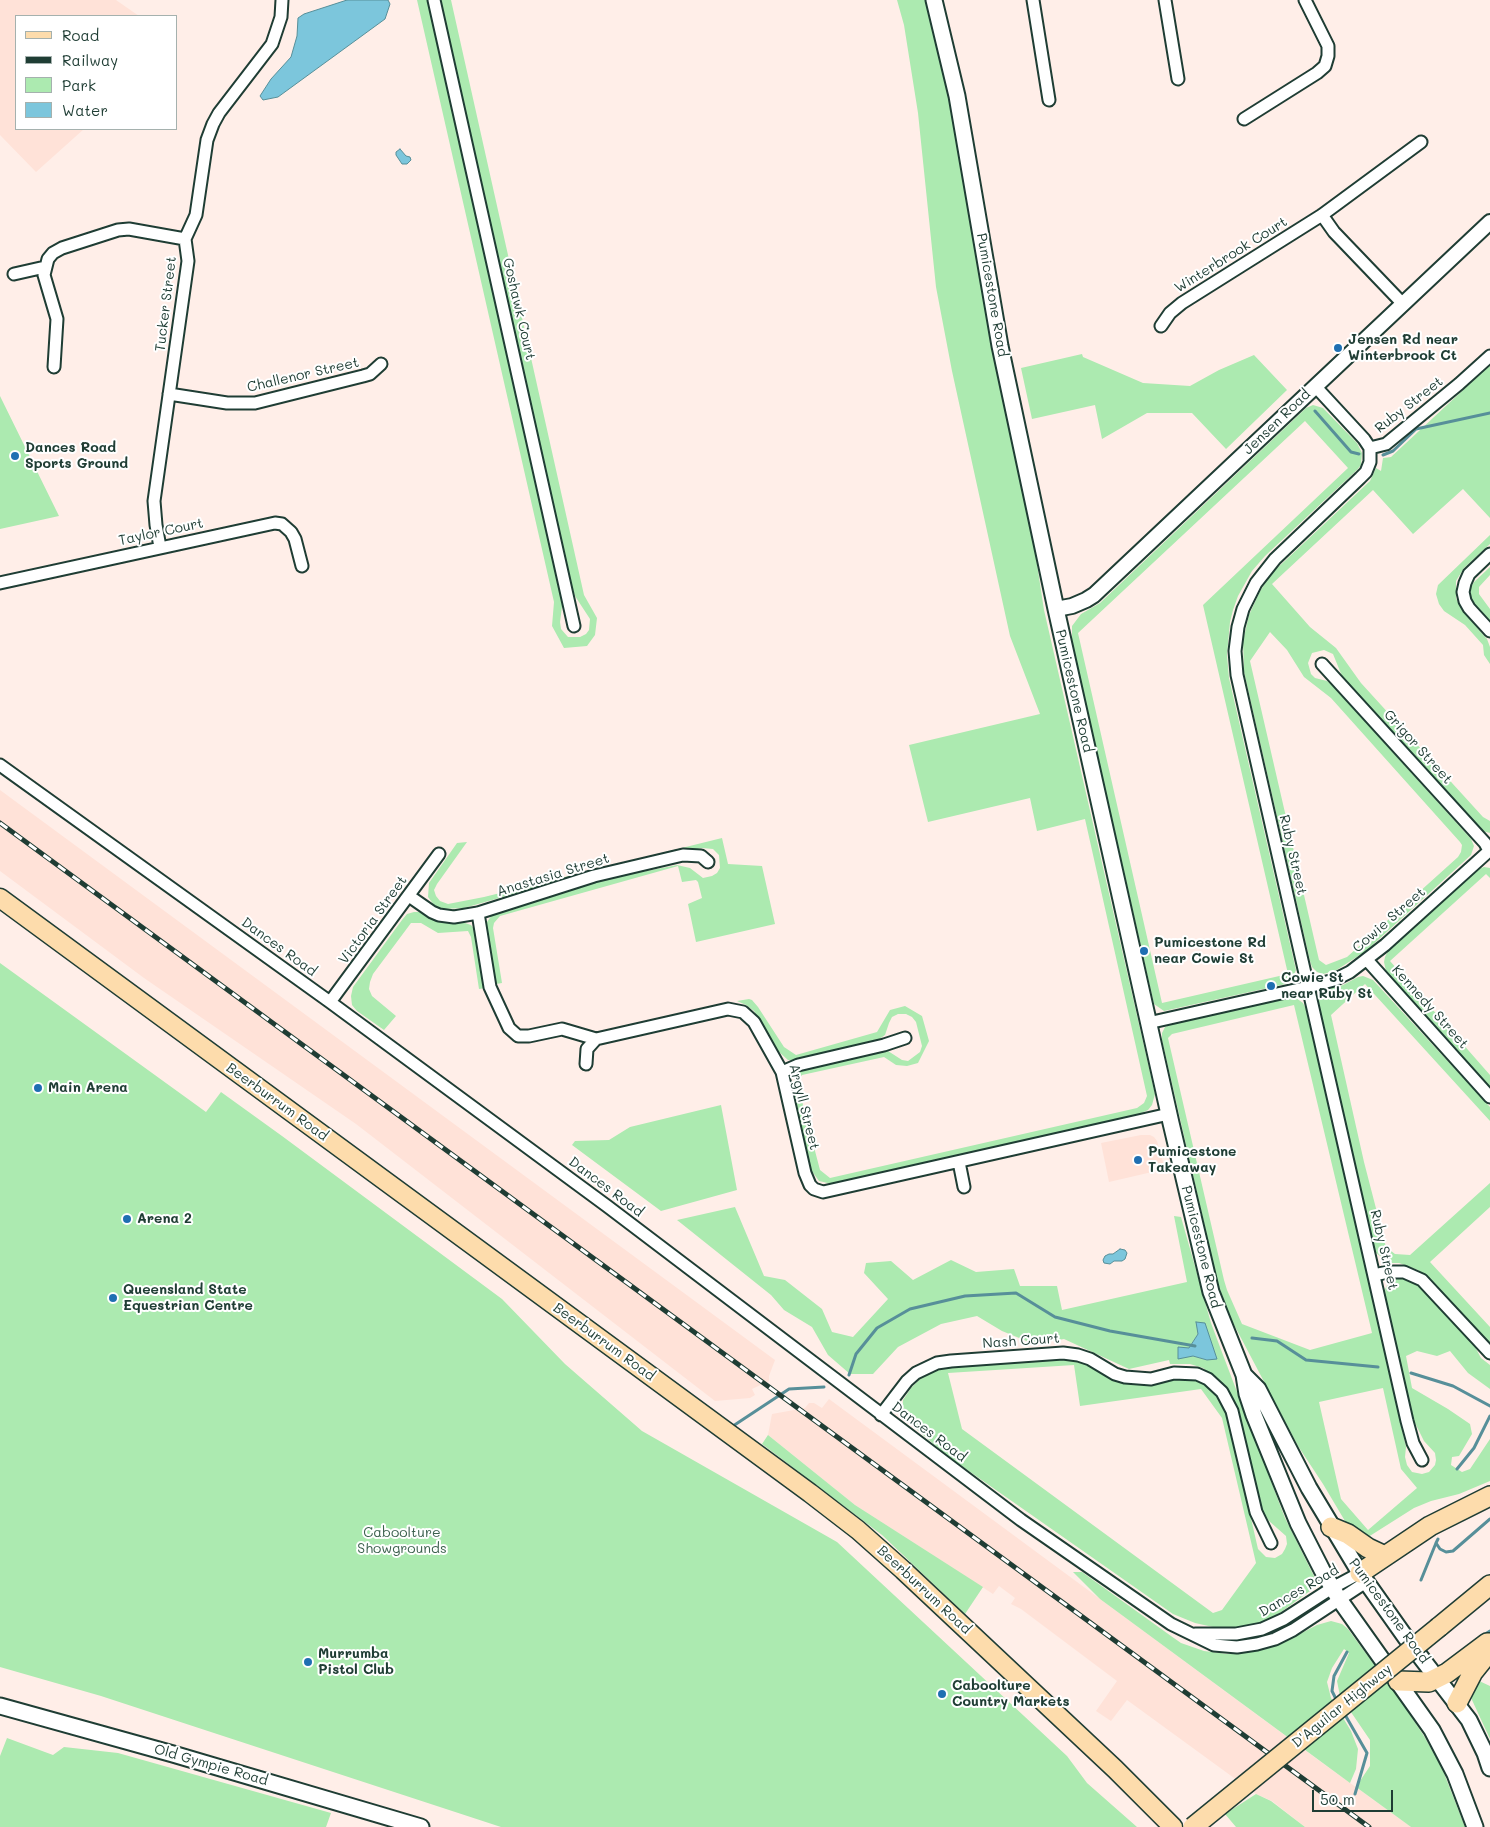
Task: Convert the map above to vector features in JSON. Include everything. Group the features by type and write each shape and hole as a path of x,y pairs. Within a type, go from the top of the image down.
{"highway":[{"path":"1363,1578 1385,1556 1410,1538 1442,1518 1490,1496"},
{"path":"1331,1527 1348,1534 1368,1548 1385,1556"},
{"name":"D'Aguilar Highway","path":"1193,1827 1490,1585"},
{"path":"1398,1682 1423,1683 1437,1678 1490,1643"},
{"path":"1457,1704 1473,1672 1490,1650"}],"main road":[{"name":"Pumicestone Road","path":"934,0 957,96 1000,346 1056,609 1148,1023 1211,1292 1244,1375 1247,1394 1254,1415 1294,1515 1336,1594 1424,1717 1449,1761 1475,1827"},
{"name":"Beerburrum Road","path":"0,898 810,1493 882,1551 1115,1769 1173,1827"},
{"name":"Pumicestone Road","path":"1244,1375 1258,1389 1304,1480 1363,1578 1474,1729 1490,1768"},
{"name":"Old Gympie Road","path":"0,1706 174,1754 422,1827"}],"street":[{"name":"Tucker Street","path":"160,547 154,501 188,261 185,239 196,215 207,140 212,124 272,44 281,17 282,0"},
{"name":"Goshawk Court","path":"434,0 574,626"},
{"path":"1033,0 1049,100"},
{"path":"1165,0 1178,79"},
{"path":"1244,119 1325,66 1328,46 1304,0"},
{"name":"Winterbrook Court","path":"1160,326 1170,313 1182,303 1322,214 1421,142"},
{"path":"1322,214 1334,232 1403,304"},
{"name":"Jensen Road","path":"1056,609 1072,606 1094,595 1490,222"},
{"path":"54,367 57,319 44,275 48,259 53,253 62,248 118,230 129,229 185,239"},
{"path":"14,274 45,267"},
{"name":"Ruby Street","path":"1422,1460 1410,1432 1240,689 1236,643 1243,609 1261,574 1366,472 1370,462 1370,448 1386,444 1490,356"},
{"name":"Challenor Street","path":"169,394 227,403 255,403 370,374 381,364"},
{"path":"1315,386 1359,432 1370,448"},
{"name":"Taylor Court","path":"0,583 275,523 282,524 295,538 302,566"},
{"path":"1490,554 1469,574 1463,592 1469,608 1490,631"},
{"name":"Grigor Street","path":"1322,664 1485,843 1490,851"},
{"name":"Dances Road","path":"0,765 330,1002 607,1206 1029,1525 1162,1619 1192,1634 1236,1634 1262,1629 1336,1594 1363,1578"},
{"name":"Cowie Street","path":"1148,1023 1308,987 1334,980 1350,972 1367,960 1490,851"},
{"name":"Victoria Street","path":"330,1002 439,854"},
{"name":"Anastasia Street","path":"409,896 439,915 454,917 478,913 594,876 683,855 701,856 708,862"},
{"name":"Argyll Street","path":"478,913 490,987 509,1028 518,1036 529,1036 562,1029 596,1039 728,1009 736,1010 748,1016 754,1022 782,1072 805,1173 810,1185 818,1191 828,1192 1169,1114"},
{"name":"Kennedy Street","path":"1367,960 1490,1097"},
{"path":"782,1072 798,1065 906,1038"},
{"path":"586,1064 587,1049 596,1039"},
{"path":"958,1162 964,1187"},
{"path":"1374,1275 1388,1272 1404,1272 1422,1280 1490,1353"},
{"name":"Nash Court","path":"881,1415 916,1373 927,1367 951,1361 1063,1353 1078,1354 1125,1377 1151,1379 1174,1373 1197,1374 1208,1379 1222,1392 1232,1411 1256,1512 1271,1543"}],"shaded area":[{"path":"0,0 116,0 138,15 15,15 15,130 83,130 36,172 0,135"},
{"path":"0,790 775,1360 769,1381 752,1389 755,1395 750,1398 715,1401 356,1124 144,978 0,871"},
{"path":"1150,1135 1157,1141 1165,1169 1109,1182 1101,1143"},
{"path":"829,1399 1411,1827 1305,1827 1272,1801 1256,1794 1127,1700 1111,1721 1096,1711 1117,1681 1021,1609 1011,1604 1015,1598 999,1586 993,1594 855,1505 768,1435 772,1414 805,1408 809,1403 814,1403 822,1408"}],"green space":[{"path":"417,0 429,0 563,599 561,629 568,637 580,637 589,630 590,619 575,596 569,577 440,0 451,0 584,595 597,618 595,635 587,646 564,648 552,626 554,602"},
{"path":"897,0 927,0 947,79 992,349 1035,551 1044,610 1155,1094 1152,1105 1148,1110 1137,1115 832,1184 819,1181 811,1170 792,1086 796,1075 804,1069 882,1051 888,1051 902,1060 908,1061 920,1052 922,1046 916,1022 906,1014 898,1014 892,1017 885,1035 875,1042 788,1060 778,1051 754,1011 737,1001 752,1000 784,1047 796,1055 877,1032 890,1010 905,1006 922,1016 929,1041 918,1063 907,1066 896,1065 884,1057 802,1075 797,1082 820,1170 830,1178 1137,1108 1144,1103 1147,1096 1085,819 1037,831 1030,798 928,822 909,745 1040,714 1010,636 952,371 936,287 918,113 904,25"},
{"path":"1082,354 1083,357 1143,383 1190,386 1219,370 1254,355 1287,390 1226,449 1192,413 1147,413 1102,439 1095,405 1032,419 1021,368"},
{"path":"1490,365 1490,518 1463,489 1413,534 1373,490 1272,584 1310,627 1336,648 1361,683 1483,817 1490,821 1490,833 1482,831 1342,676 1333,654 1324,650 1312,653 1308,663 1311,674 1315,678 1331,684 1471,839 1474,846 1471,855 1366,951 1335,971 1323,974 1317,972 1312,967 1310,961 1244,672 1243,641 1249,615 1260,591 1273,572 1370,481 1376,468 1381,471 1383,458 1391,457","holes":["1270,632 1287,650 1304,677 1331,698 1462,845 1458,857 1347,957 1326,965 1319,960 1250,661"]},
{"name":"Dances Road Sports Ground","path":"0,396 59,516 0,529"},
{"path":"1313,405 1323,408 1357,443 1362,453 1361,465 1265,556 1252,571 1238,596 1233,610 1227,655 1229,678 1296,970 1291,981 1286,984 1164,1011 1154,1004 1072,643 1072,626 1081,614 1100,603 1306,408","holes":["1305,421 1348,468 1203,605 1288,974 1162,1003 1078,633"]},
{"path":"1490,535 1490,544 1464,568 1456,581 1456,598 1461,609 1487,639 1490,647 1490,664 1484,655 1483,645 1465,625 1444,611 1439,604 1436,594 1438,585"},
{"path":"1490,567 1490,575 1479,587 1479,594 1490,609 1490,621 1473,603 1470,589 1474,582"},
{"path":"722,838 728,864 762,866 775,924 696,942 688,904 702,898 696,880 682,882 678,866 500,916 494,923 493,928 502,983 496,984 487,928 487,922 494,912 606,879 677,865 690,868 703,878 712,876 720,868 719,855 713,849 702,848 605,868 464,908 442,909 434,905 428,897 429,883 457,843 467,842 434,890 440,901 448,904 484,897"},
{"path":"1484,867 1490,868 1490,878 1486,874 1390,961 1490,1075 1490,1087 1386,971 1384,962 1388,951 1479,869"},
{"path":"419,912 442,923 465,923 471,925 475,930 486,988 479,989 471,937 468,931 438,933 421,923 411,923 373,974 370,982 369,989 372,996 396,1016 384,1030 357,1011 352,1005 353,987 402,920 407,914"},
{"name":"Caboolture Showgrounds","path":"0,963 206,1112 221,1092 282,1136 502,1299 565,1364 642,1431 837,1542 1067,1756 1087,1783 1137,1827 501,1827 101,1696 0,1667"},
{"path":"1363,976 1373,980 1490,1107 1490,1121 1365,984 1331,1015 1364,1162 1386,1247 1395,1254 1410,1255 1490,1183 1490,1207 1430,1262 1490,1327 1490,1345 1439,1289 1418,1270 1399,1263 1389,1263 1375,1252 1319,1005 1319,999 1326,990"},
{"path":"1289,998 1296,998 1303,1003 1306,1009 1406,1447 1405,1457 1407,1465 1412,1472 1422,1474 1429,1472 1435,1465 1436,1460 1435,1453 1424,1441 1414,1421 1386,1302 1385,1289 1389,1282 1400,1277 1417,1283 1473,1343 1481,1358 1490,1365 1490,1389 1468,1373 1450,1351 1437,1356 1417,1351 1406,1356 1412,1388 1470,1424 1472,1434 1459,1456 1452,1457 1451,1465 1462,1472 1470,1469 1490,1439 1490,1481 1459,1494 1431,1501 1414,1508 1365,1539 1345,1521 1298,1446 1232,1321 1218,1284 1162,1040 1162,1033 1165,1027","holes":["1294,1005 1372,1333 1310,1350 1242,1324 1224,1280 1168,1038 1172,1034","1383,1388 1401,1469 1417,1488 1368,1530 1341,1499 1319,1402"]},
{"path":"721,1105 737,1190 661,1211 572,1145 575,1141 609,1140 630,1127"},
{"path":"735,1207 764,1276 785,1280 822,1309 832,1332 853,1337 888,1299 864,1273 866,1263 891,1261 913,1280 951,1260 976,1272 1014,1269 1020,1286 1057,1286 1062,1310 1187,1282 1174,1216 1181,1217 1211,1323 1285,1518 1314,1576 1314,1585 1310,1591 1277,1615 1260,1623 1242,1627 1213,1627 1195,1623 1173,1614 946,1455 906,1420 902,1412 903,1400 922,1377 949,1365 1072,1358 1088,1363 1110,1377 1174,1376 1190,1377 1203,1382 1215,1391 1228,1418 1258,1549 1266,1557 1275,1558 1282,1554 1285,1549 1287,1544 1286,1536 1269,1521 1262,1510 1241,1420 1232,1397 1225,1385 1203,1368 1190,1364 1170,1364 1169,1360 1129,1369 1064,1339 1034,1344 1002,1331 977,1316 941,1324 898,1347 873,1374 850,1374 828,1355 812,1327 784,1310 771,1295 677,1220","holes":["1198,1334 1207,1360 1193,1356 1189,1348","1074,1365 1080,1406 1201,1389 1222,1418 1256,1563 1222,1610 1213,1613 962,1429 948,1373"]},
{"path":"768,1435 855,1505 983,1587 965,1614 882,1535 762,1444"},
{"path":"1073,1572 1082,1572 1181,1643 1204,1651 1228,1654 1266,1649 1317,1625 1331,1621 1342,1624 1348,1629 1401,1701 1424,1736 1442,1768 1465,1827 1411,1827 1356,1787 1370,1766 1370,1740 1340,1696 1337,1681 1349,1653 1344,1649 1332,1668 1327,1682 1331,1698 1351,1731 1358,1749 1356,1769 1350,1783 1100,1599"},
{"path":"1477,1680 1490,1686 1490,1739 1472,1700 1471,1694"},
{"path":"7,1738 53,1755 64,1747 118,1753 331,1813 326,1827 0,1827 0,1756"},
{"path":"1256,1794 1271,1801 1305,1827 1236,1827 1225,1814"}],"water":[{"path":"347,0 388,0 390,4 385,19 278,97 263,100 260,96 271,79 291,57 297,36 298,18 304,14"},
{"path":"400,149 406,156 410,157 411,160 407,164 402,164 396,155 396,152"},
{"path":"1120,1249 1125,1250 1127,1253 1125,1259 1114,1261 1110,1264 1104,1263 1105,1256 1113,1254"},
{"path":"1196,1322 1205,1323 1217,1359 1207,1360 1193,1356 1178,1359 1178,1347 1189,1348 1198,1334"}],"waterway":[{"path":"1315,411 1351,452 1359,454"},
{"path":"1383,455 1393,451 1416,429 1490,413"},
{"path":"849,1375 856,1354 877,1328 910,1309 965,1296 1016,1293 1055,1317 1110,1331 1195,1346"},
{"path":"1252,1338 1277,1341 1306,1360 1378,1367"},
{"path":"1411,1373 1453,1386 1490,1406"},
{"path":"733,1426 789,1389 824,1387"},
{"path":"1457,1469 1474,1448 1490,1416"},
{"path":"1438,1539 1436,1543 1440,1549 1446,1552 1453,1551 1490,1519"},
{"path":"1421,1580 1436,1543"},
{"path":"1482,1636 1490,1631"},
{"path":"1337,1701 1332,1691 1334,1676 1347,1652"},
{"path":"1344,1713 1367,1753 1355,1794"}],"railway":[{"path":"0,823 1369,1827"}],"place":[{"name":"Jensen Rd near Winterbrook Ct","path":"1338,348"},
{"name":"Dances Road Sports Ground","path":"15,456"},
{"name":"Pumicestone Rd near Cowie St","path":"1144,951"},
{"name":"Cowie St near Ruby St","path":"1271,986"},
{"name":"Main Arena","path":"38,1088"},
{"name":"Pumicestone Takeaway","path":"1138,1160"},
{"name":"Arena 2","path":"127,1219"},
{"name":"Queensland State Equestrian Centre","path":"113,1298"},
{"name":"Murrumba Pistol Club","path":"308,1662"},
{"name":"Caboolture Country Markets","path":"942,1694"}]}
